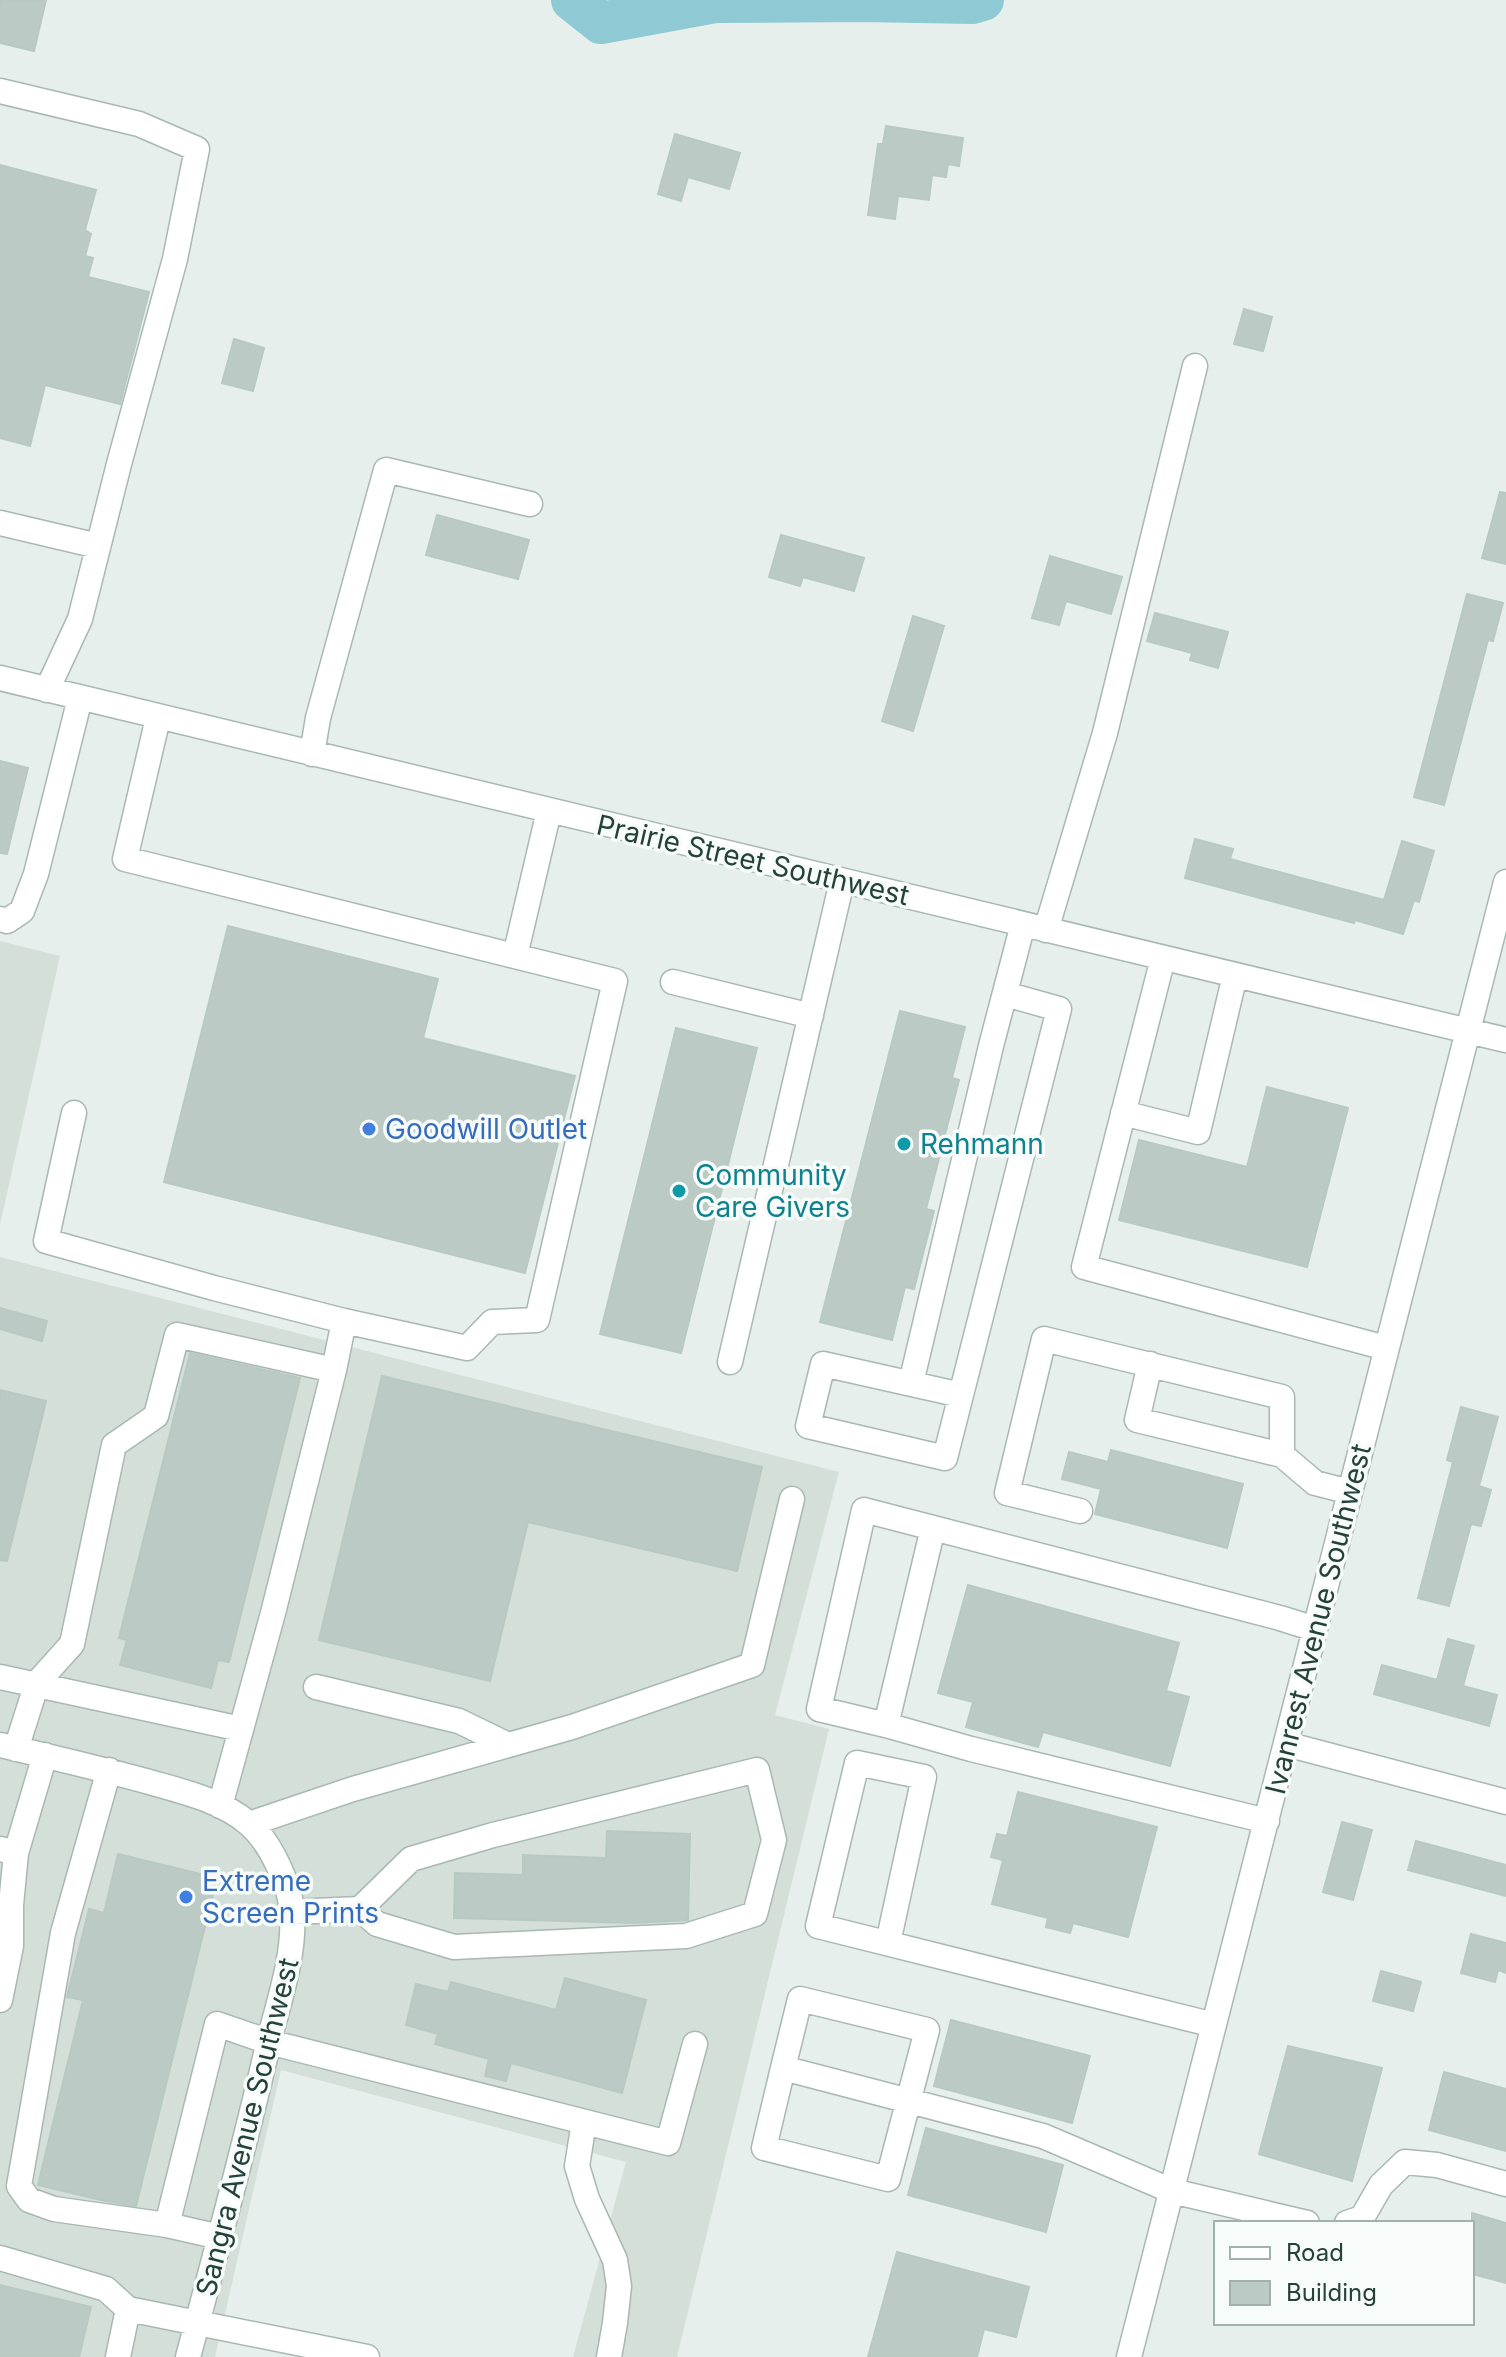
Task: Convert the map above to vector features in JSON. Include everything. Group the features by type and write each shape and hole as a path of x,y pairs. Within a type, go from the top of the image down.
{"street":[{"path":"0,91 139,124 197,149 175,259 80,619 47,690"},
{"path":"911,1383 1005,994 1034,927 1105,733 1195,366"},
{"path":"312,754 318,718 386,470 530,504"},
{"path":"0,523 98,546"},
{"name":"Prairie Street Southwest","path":"0,678 1506,1040"},
{"path":"0,919 7,921 22,911 36,874 80,698"},
{"path":"74,1113 46,1241 214,1288 467,1348 492,1322 537,1320 615,981 125,859 158,718"},
{"path":"515,956 549,811"},
{"path":"730,1362 842,881"},
{"name":"Ivanrest Avenue Southwest","path":"1129,2357 1506,882"},
{"path":"1163,958 1084,1267 1386,1348"},
{"path":"1123,1113 1198,1132 1235,975"},
{"path":"673,982 811,1016"},
{"path":"961,1395 823,1364 808,1426 945,1458 961,1395 1059,1009 1005,994"},
{"path":"220,1806 273,1613 344,1321"},
{"path":"334,1370 177,1335 156,1416 114,1445 72,1644 37,1683 8,1747 109,1770 183,1792 220,1806 249,1824 353,1789 572,1727 752,1665 792,1499"},
{"path":"1080,1511 1007,1493 1044,1339 1282,1397 1282,1455"},
{"path":"1150,1364 1137,1420 1282,1455 1315,1483 1350,1492"},
{"path":"1267,1821 819,1709 864,1510 1315,1629"},
{"path":"886,1725 933,1528"},
{"path":"0,1677 241,1729"},
{"path":"316,1687 459,1721 508,1745"},
{"path":"1286,1744 1506,1802"},
{"path":"0,2000 11,1946 8,1851 45,1755"},
{"path":"888,1943 924,1777 857,1763 818,1926 1214,2025"},
{"path":"109,1770 63,1933 19,2186 29,2200 54,2209 167,2225 220,2237"},
{"path":"292,1912 360,1909 411,1859 493,1835 757,1770 774,1840 755,1914 686,1936 454,1947 377,1924 360,1909"},
{"name":"Sangra Avenue Southwest","path":"188,2357 293,1942 288,1887 270,1852 249,1824"},
{"path":"800,1999 927,2030 888,2179 764,2148 783,2068 800,1999"},
{"path":"167,2225 217,2024 269,2042 668,2143 695,2044"},
{"path":"783,2068 1043,2136 1172,2191 1299,2221"},
{"path":"584,2122 577,2166 587,2199 615,2260 619,2286 609,2357"},
{"path":"1353,2221 1362,2218 1381,2185 1405,2162 1437,2165 1506,2184"},
{"path":"0,2258 106,2289 128,2309 367,2357"},
{"path":"118,2357 128,2309"}],"shaded area":[{"path":"0,941 60,956 0,1225"},
{"path":"0,1257 839,1472 775,1715 829,1729 677,2357 573,2357 626,2162 281,2070 215,2357 0,2357"}],"building":[{"path":"0,0 46,0 34,51 0,43"},
{"path":"886,126 963,138 959,166 948,164 946,177 932,175 929,200 898,196 895,219 868,215 878,144 883,144"},
{"path":"675,134 740,153 729,189 688,177 681,201 658,194"},
{"path":"0,165 96,190 85,230 91,234 85,256 93,258 88,277 149,292 120,404 45,385 30,446 0,438"},
{"path":"1244,309 1272,317 1263,351 1234,344"},
{"path":"234,339 264,348 253,391 222,383"},
{"path":"1500,492 1506,493 1506,564 1482,558"},
{"path":"437,515 529,540 518,579 426,555"},
{"path":"781,535 864,558 854,591 803,577 800,586 769,577"},
{"path":"1050,556 1122,577 1111,614 1066,601 1059,625 1032,618"},
{"path":"1467,594 1503,603 1493,641 1488,640 1444,805 1414,797"},
{"path":"1155,613 1228,632 1218,668 1190,660 1192,653 1147,641"},
{"path":"913,616 944,626 913,731 882,721"},
{"path":"0,761 28,768 7,854 0,853"},
{"path":"1195,839 1233,849 1230,859 1384,900 1402,841 1434,851 1419,902 1414,900 1403,934 1185,878"},
{"name":"Goodwill Outlet","path":"228,926 438,979 423,1038 575,1076 525,1273 164,1182"},
{"name":"Rehmann","path":"900,1011 965,1027 952,1078 959,1080 926,1209 934,1211 914,1289 905,1287 892,1340 820,1322"},
{"name":"Community Care Givers","path":"676,1028 757,1048 681,1353 600,1334"},
{"path":"1267,1087 1348,1108 1307,1267 1119,1220 1139,1140 1247,1167"},
{"path":"0,1308 47,1321 42,1341 0,1329"},
{"path":"190,1353 300,1378 229,1662 218,1660 211,1688 120,1665 127,1640 119,1638"},
{"path":"382,1376 762,1467 737,1571 528,1522 490,1681 319,1640"},
{"path":"0,1390 46,1401 7,1561 0,1560"},
{"path":"1461,1407 1498,1417 1479,1486 1491,1490 1481,1526 1471,1524 1449,1606 1418,1598 1453,1462 1447,1460"},
{"path":"1111,1450 1243,1484 1227,1548 1095,1514 1101,1489 1062,1479 1069,1452 1108,1462"},
{"path":"968,1585 1179,1643 1166,1691 1189,1697 1170,1766 1043,1732 1038,1747 966,1727 973,1702 938,1693"},
{"path":"1448,1639 1474,1646 1463,1686 1497,1695 1489,1726 1374,1694 1382,1665 1437,1680"},
{"path":"1018,1792 1157,1827 1128,1937 1073,1923 1070,1933 1046,1927 1048,1918 992,1904 1003,1860 991,1857 997,1834 1007,1836"},
{"path":"1342,1822 1372,1830 1353,1900 1323,1892"},
{"path":"607,1831 690,1834 688,1920 634,1923 454,1918 455,1873 523,1875 523,1855 606,1858"},
{"path":"1416,1841 1506,1865 1506,1896 1408,1870"},
{"path":"118,1854 217,1878 136,2206 38,2185 83,2000 67,1997 89,1909 104,1913"},
{"path":"1471,1934 1506,1943 1506,1973 1498,1970 1495,1982 1461,1973"},
{"path":"1381,1971 1421,1982 1413,2011 1373,2001"},
{"path":"565,1978 646,2000 622,2093 511,2063 506,2081 485,2076 489,2059 435,2044 438,2034 406,2025 416,1984 448,1992 451,1982 556,2010"},
{"path":"951,2020 1090,2056 1072,2123 934,2086"},
{"path":"1288,2046 1382,2068 1352,2181 1259,2154"},
{"path":"1444,2072 1506,2089 1506,2151 1429,2130"},
{"path":"926,2128 1063,2165 1046,2232 908,2195"},
{"path":"1472,2213 1506,2223 1506,2283 1474,2275"},
{"path":"897,2252 1029,2287 1016,2337 984,2329 977,2357 868,2357"},
{"path":"0,2285 91,2307 79,2357 0,2357"}],"waterway":[{"path":"572,0 601,23 715,2 973,3 983,0"}],"place":[{"name":"Goodwill Outlet","path":"369,1129"},
{"name":"Rehmann","path":"904,1144"},
{"name":"Community Care Givers","path":"679,1191"},
{"name":"Extreme Screen Prints","path":"186,1897"}]}
